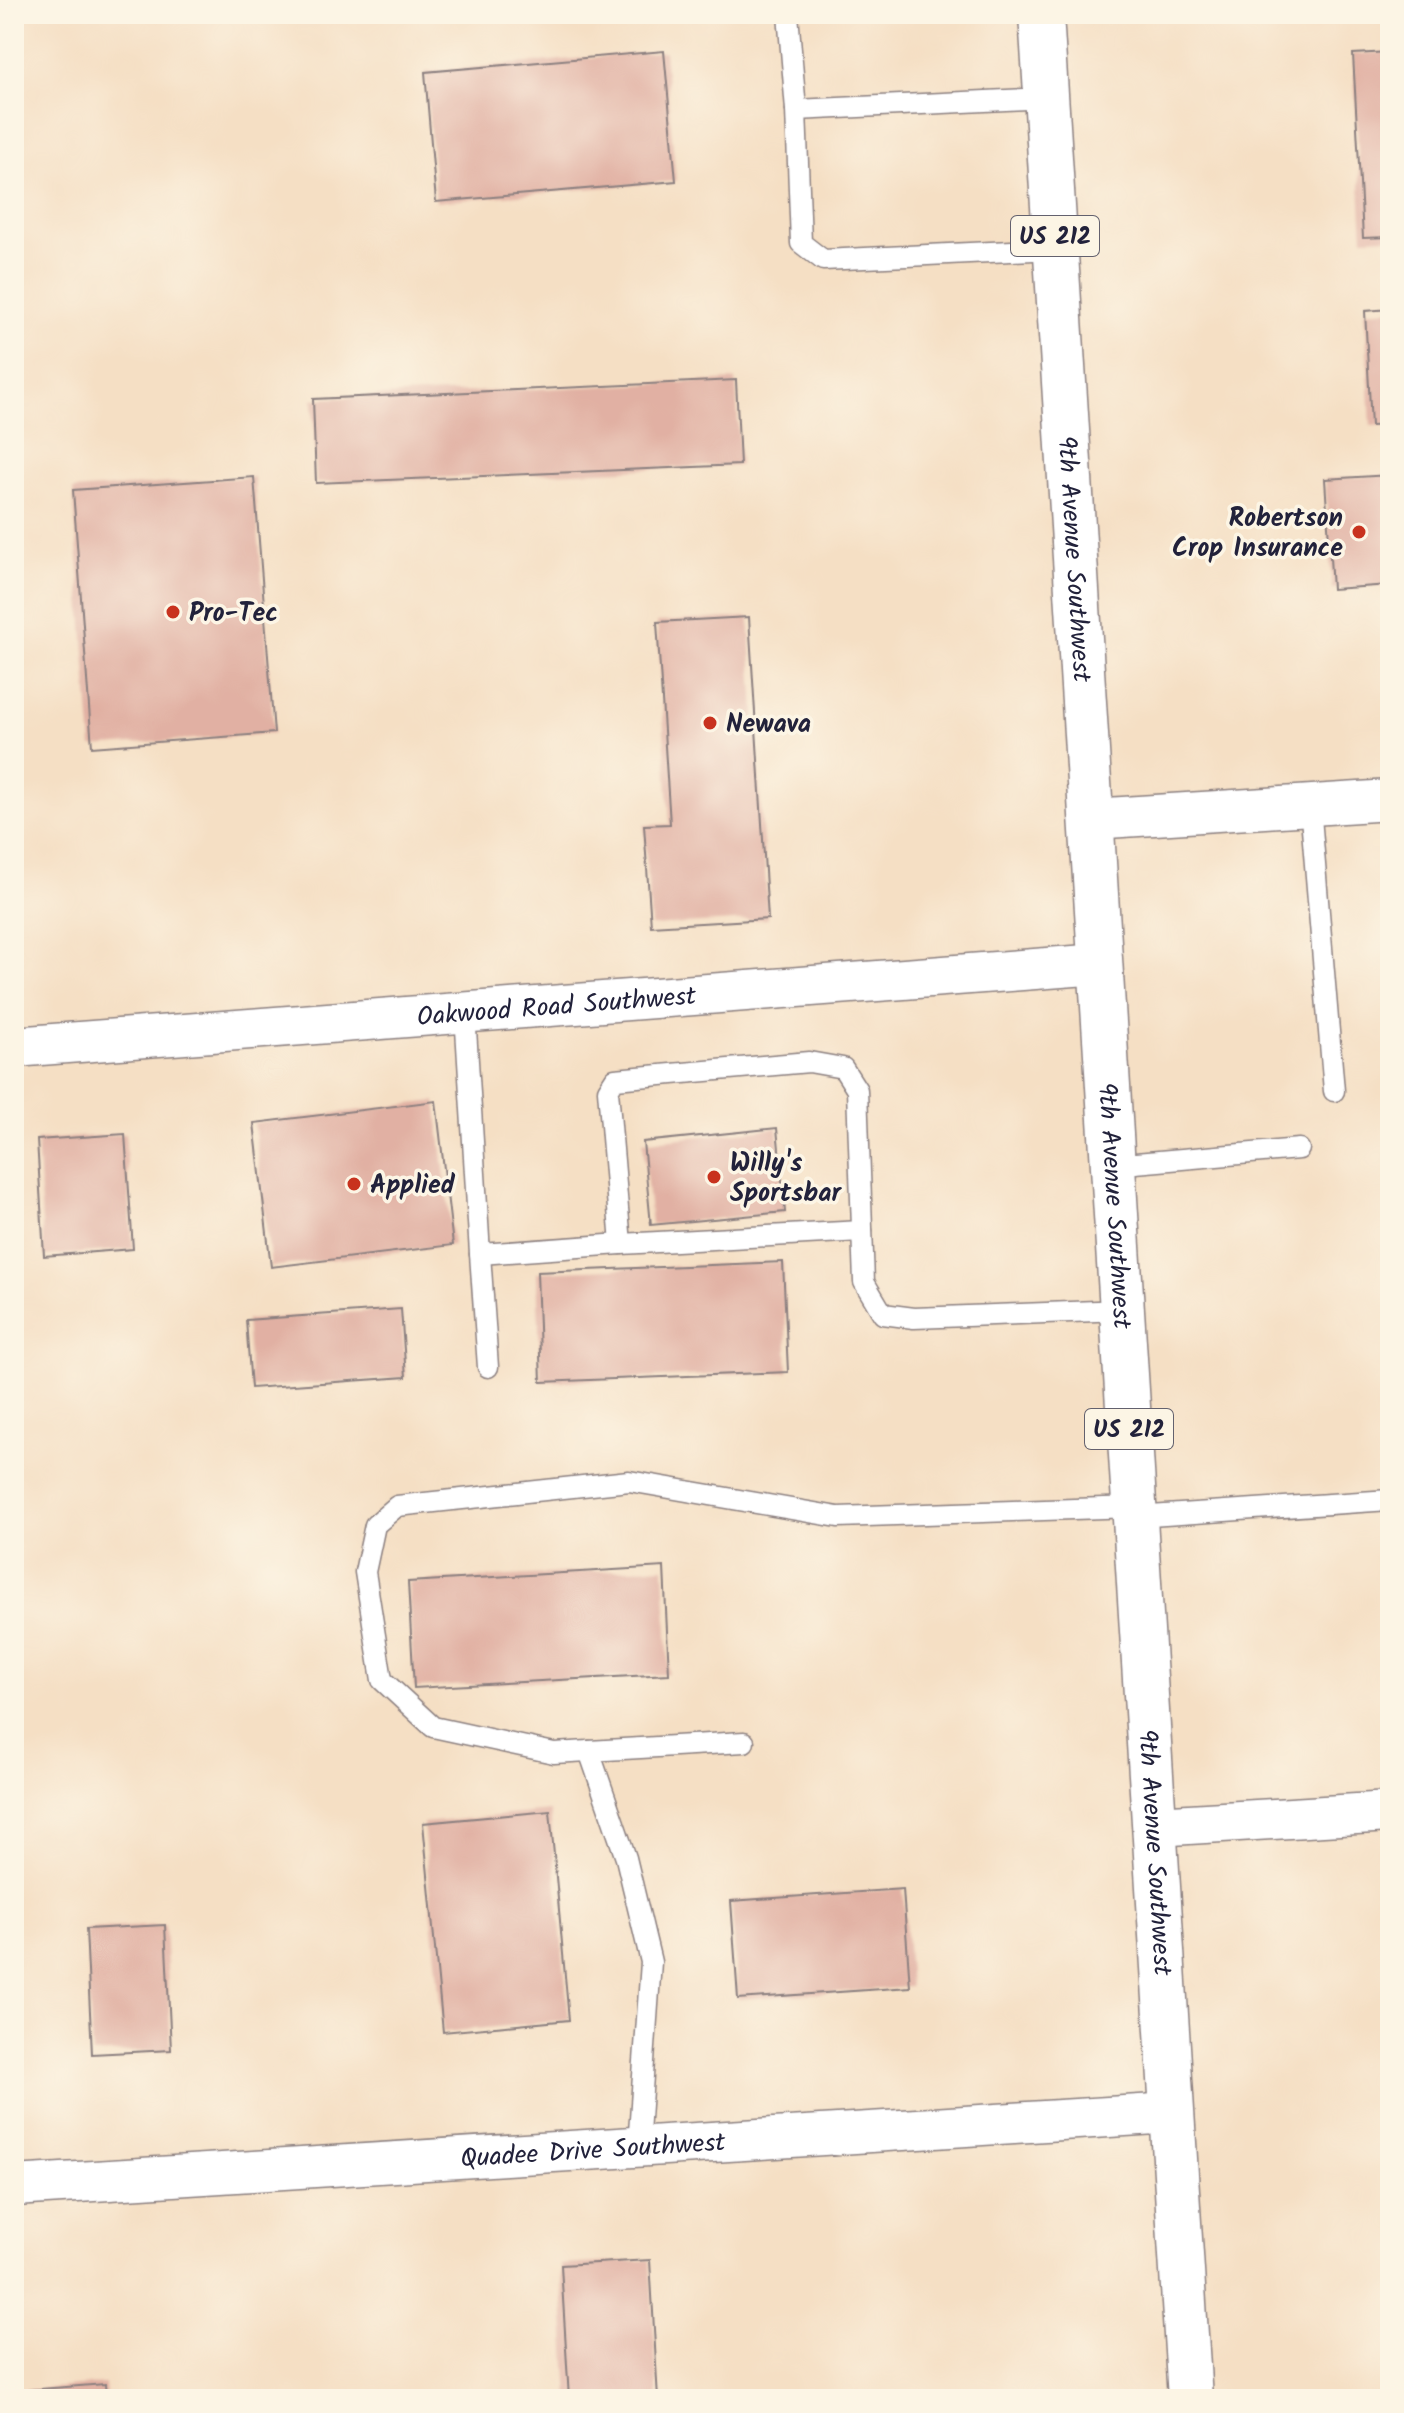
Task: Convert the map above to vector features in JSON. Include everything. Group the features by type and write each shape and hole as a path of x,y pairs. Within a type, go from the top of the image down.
{"main road":[{"name":"9th Avenue Southwest","path":"1041,14 1190,2399"}],"street":[{"path":"1091,819 1390,800"},
{"name":"Oakwood Road Southwest","path":"14,1047 1100,964"},
{"path":"1155,1826 1390,1812"},
{"name":"Quadee Drive Southwest","path":"14,2186 1172,2113"}],"lane":[{"path":"788,14 796,110 801,243 823,260 1055,249"},
{"path":"796,110 1046,98"},
{"path":"1310,805 1334,1091"},
{"path":"465,1013 488,1367"},
{"path":"621,1244 608,1090 615,1079 809,1062 843,1068 857,1090 864,1282 883,1314 914,1318 1122,1310"},
{"path":"1112,1165 1299,1149"},
{"path":"480,1254 862,1231"},
{"path":"744,1742 554,1753 433,1727 382,1680 365,1572 375,1525 397,1506 629,1481 838,1517 1135,1512 1390,1500"},
{"path":"589,1751 626,1858 651,1962 638,2147"}],"building":[{"path":"664,51 676,181 436,202 425,72"},
{"path":"1390,52 1390,237 1363,238 1353,54"},
{"path":"1390,309 1390,425 1371,426 1365,311"},
{"path":"736,380 740,465 316,483 313,399"},
{"name":"Robertson Crop Insurance","path":"1390,475 1390,585 1332,589 1325,479"},
{"name":"Pro-Tec","path":"254,477 274,733 92,747 73,490"},
{"name":"Newava","path":"749,617 768,919 651,926 644,825 670,824 657,622"},
{"name":"Applied","path":"436,1101 453,1245 271,1267 254,1123"},
{"name":"Willy's Sportsbar","path":"777,1128 785,1212 651,1225 643,1142"},
{"path":"125,1134 133,1249 44,1256 37,1140"},
{"path":"783,1262 788,1372 541,1382 537,1272"},
{"path":"401,1309 406,1377 251,1388 246,1320"},
{"path":"664,1567 669,1674 414,1688 408,1582"},
{"path":"550,1811 569,2020 443,2032 423,1823"},
{"path":"903,1889 910,1987 738,1999 731,1901"},
{"path":"165,1925 171,2050 92,2054 86,1929"},
{"path":"650,2260 658,2399 569,2399 561,2265"},
{"path":"105,2384 106,2399 14,2399 14,2391"}],"place":[{"name":"Robertson Crop Insurance","path":"1359,532"},
{"name":"Pro-Tec","path":"173,612"},
{"name":"Newava","path":"710,723"},
{"name":"Willy's Sportsbar","path":"714,1177"},
{"name":"Applied","path":"354,1184"}]}
